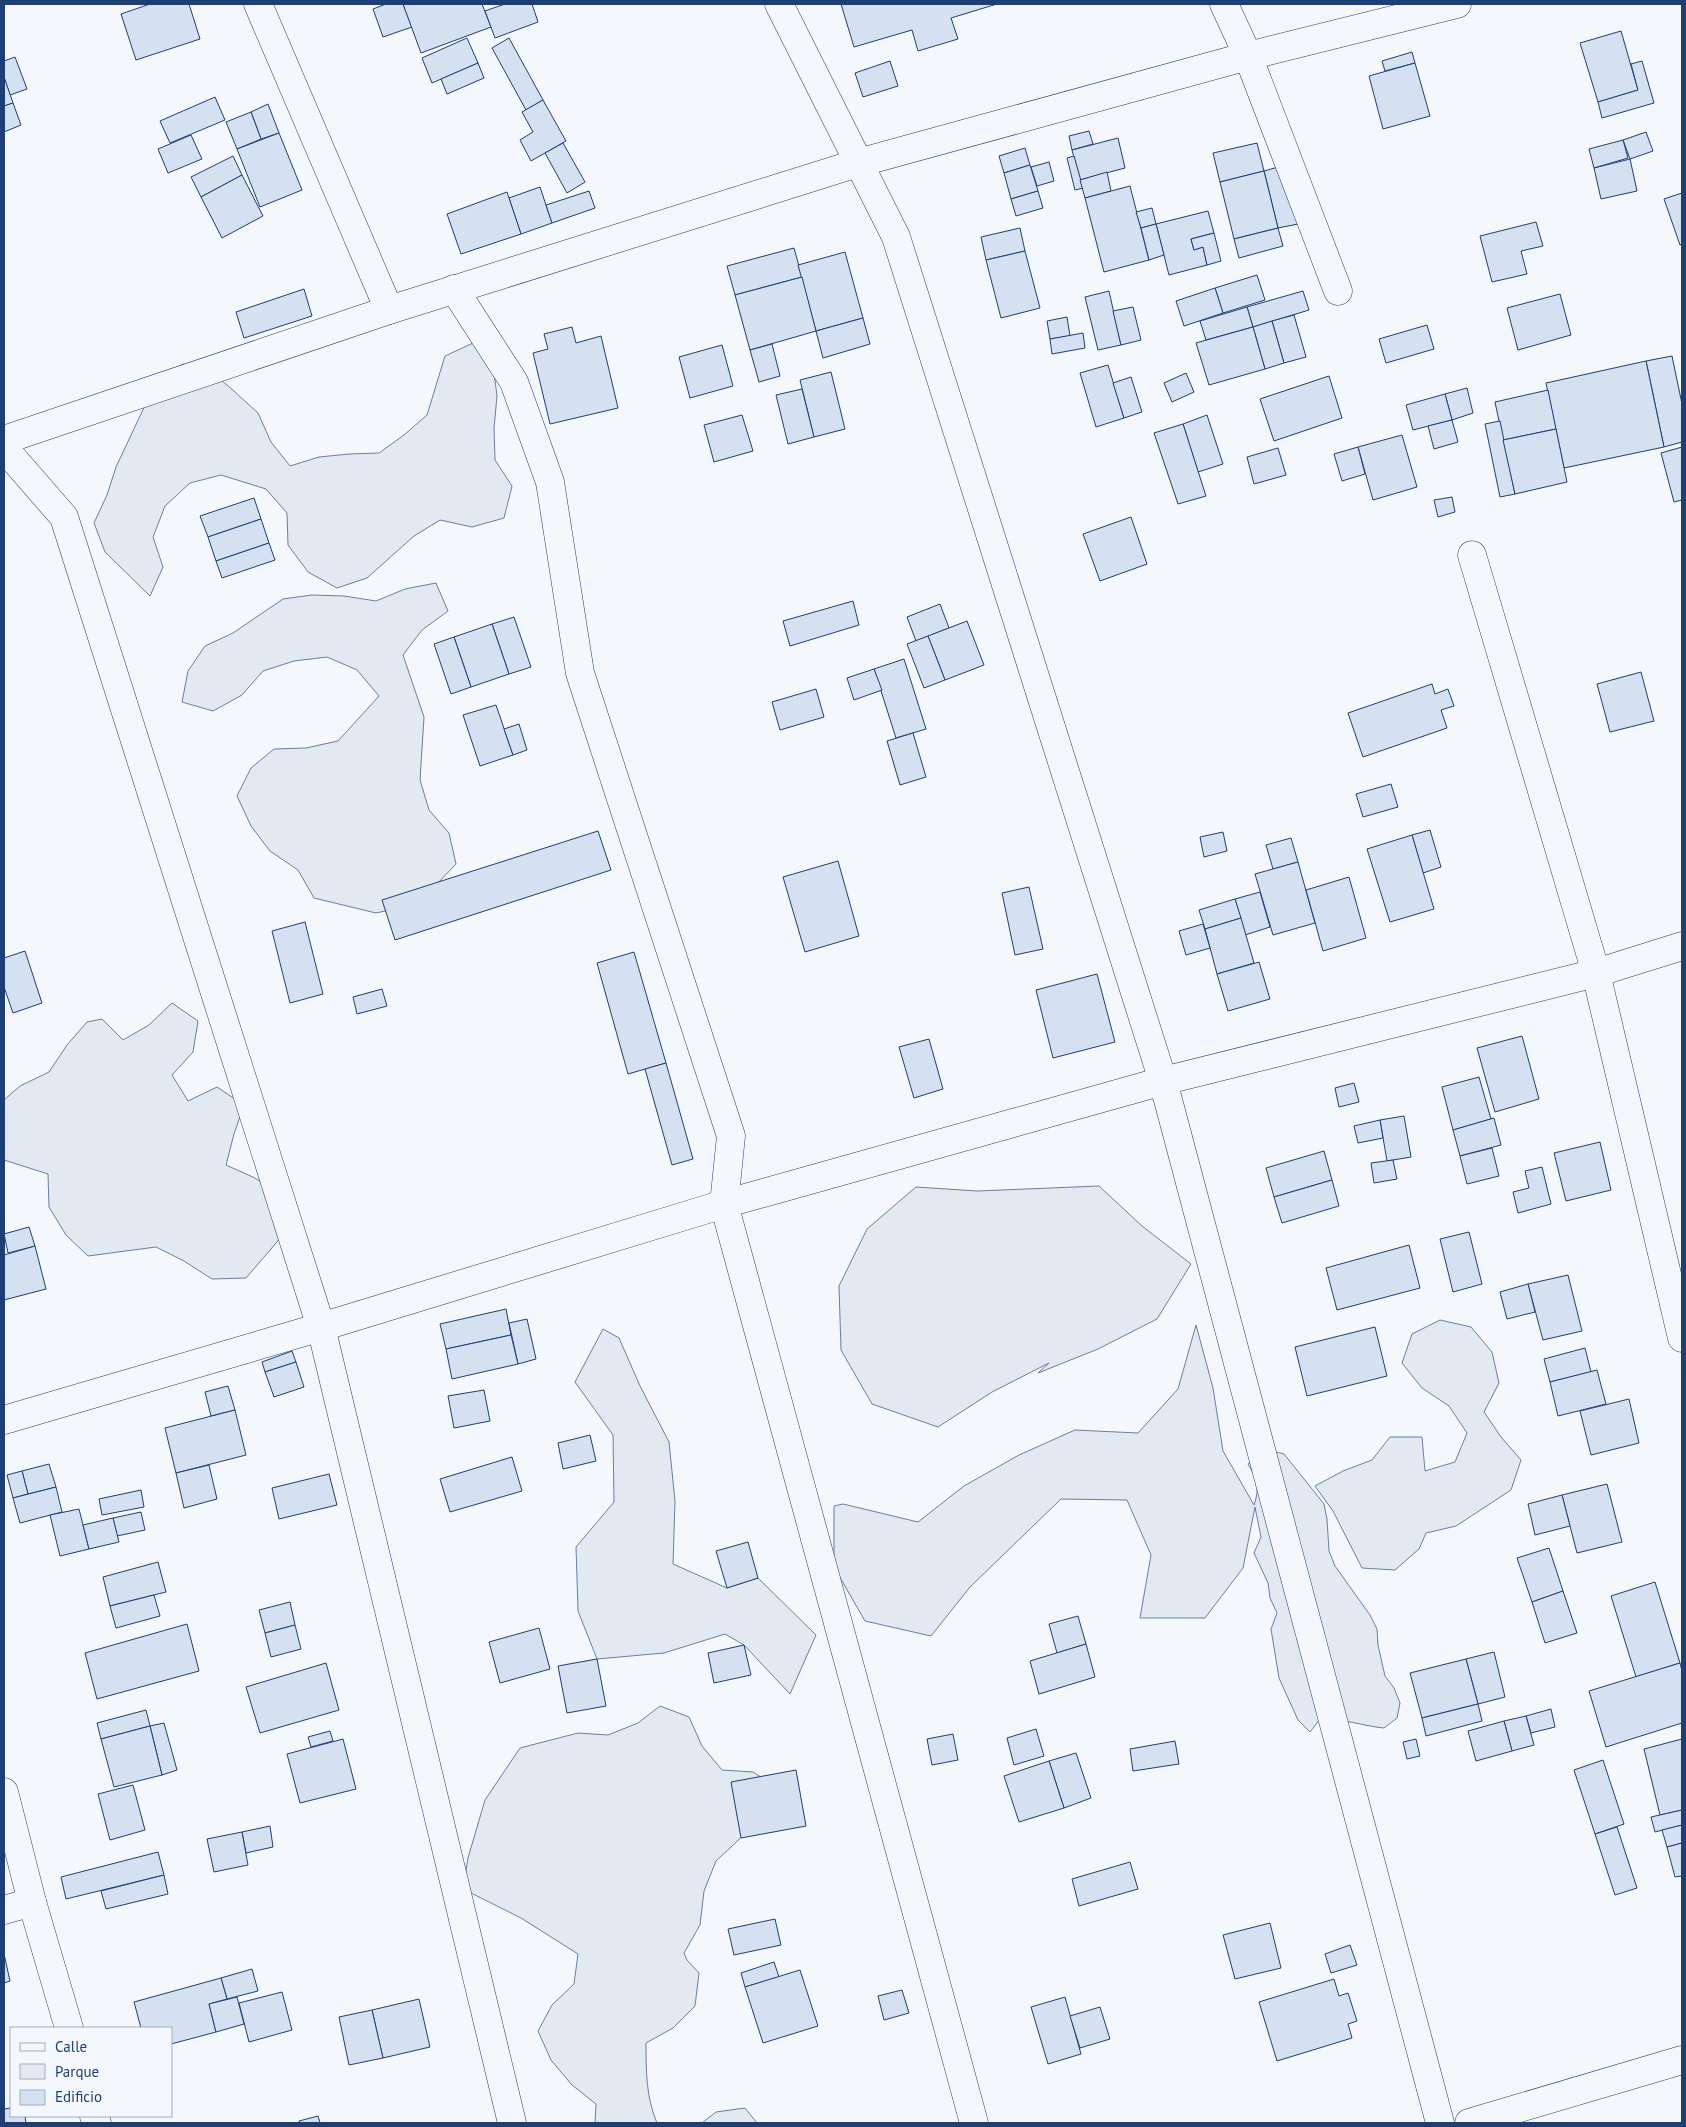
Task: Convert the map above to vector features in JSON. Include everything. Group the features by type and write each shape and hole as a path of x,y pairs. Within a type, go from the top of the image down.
{"street":[{"path":"258,4 389,310"},
{"path":"779,4 896,237 1164,1081 1440,2123"},
{"path":"1224,4 1248,56 1338,290"},
{"path":"4,440 389,310 858,163 1248,56 1457,4"},
{"path":"454,289 514,382 550,482 580,673 731,1136 724,1204 974,2123"},
{"path":"4,448 64,517 321,1327 512,2123"},
{"path":"1472,555 1596,973 1682,1338"},
{"path":"4,1420 321,1327 724,1204 1164,1081 1596,973 1682,946"},
{"path":"4,1792 32,1902 69,2027"},
{"path":"4,1910 32,1902"},
{"path":"1470,2123 1682,2060"}],"green space":[{"path":"473,343 493,365 497,396 494,428 495,460 512,486 504,518 472,527 440,520 414,536 367,578 337,588 308,572 288,545 287,513 266,489 221,475 190,483 165,506 153,537 163,567 150,596 105,552 94,523 107,495 116,467 157,380 183,364 212,372 258,413 271,442 290,466 319,457 379,453 427,415 445,356"},
{"path":"436,583 448,611 422,630 403,655 424,717 420,780 429,810 449,833 456,864 435,886 408,906 376,913 314,898 298,870 270,851 251,826 237,796 251,768 274,749 306,748 338,741 379,696 357,670 327,657 294,661 263,671 242,695 213,711 182,702 188,671 205,646 233,633 283,599 312,595 344,596 376,601 405,589"},
{"path":"172,1003 198,1021 193,1052 172,1075 188,1101 217,1087 244,1105 226,1165 255,1178 283,1196 289,1228 246,1278 212,1279 184,1261 156,1247 88,1256 66,1235 49,1207 48,1174 4,1160 4,1100 20,1086 49,1072 67,1045 87,1022 102,1019 123,1040 149,1025"},
{"path":"1099,1186 1142,1226 1191,1264 1157,1319 1098,1349 1038,1373 1049,1363 992,1392 938,1427 872,1404 841,1350 839,1286 867,1229 916,1187 977,1191"},
{"path":"1440,1320 1471,1327 1492,1352 1499,1383 1484,1412 1501,1437 1521,1460 1511,1490 1456,1526 1426,1533 1419,1549 1395,1570 1362,1568 1333,1511 1315,1486 1343,1471 1372,1460 1390,1437 1422,1437 1425,1471 1455,1462 1467,1433 1449,1406 1422,1388 1402,1363 1412,1334"},
{"path":"1196,1325 1213,1388 1223,1451 1254,1505 1257,1484 1248,1464 1260,1456 1274,1452 1284,1454 1324,1504 1329,1551 1335,1566 1370,1615 1377,1629 1378,1645 1385,1676 1394,1688 1400,1703 1397,1718 1384,1728 1320,1719 1310,1732 1298,1720 1279,1678 1271,1629 1277,1613 1270,1598 1268,1583 1254,1553 1261,1537 1255,1507 1243,1568 1205,1618 1140,1618 1151,1555 1127,1500 1061,1499 970,1587 931,1636 865,1621 834,1567 834,1506 843,1504 918,1522 964,1486 1019,1455 1075,1430 1138,1433 1178,1389"},
{"path":"603,1329 619,1338 640,1386 669,1442 675,1501 673,1564 727,1588 758,1578 816,1635 790,1694 744,1645 725,1634 664,1653 597,1659 578,1611 576,1547 614,1502 613,1435 575,1382"},
{"path":"660,1706 689,1717 702,1746 722,1770 753,1772 780,1789 763,1817 716,1861 704,1891 700,1925 684,1953 687,1960 699,1973 695,2006 673,2028 646,2043 649,2094 657,2123 595,2123 596,2104 572,2085 551,2060 538,2031 552,2005 574,1984 578,1954 521,1918 463,1889 468,1858 485,1800 520,1748 578,1733 608,1735 638,1723"},
{"path":"745,2108 757,2123 702,2123 716,2112"}],"building":[{"path":"150,4 189,4 200,39 136,60 121,14"},
{"path":"386,4 403,4 412,27 383,37 373,9"},
{"path":"403,4 482,4 491,27 421,53"},
{"path":"505,4 532,4 538,22 495,38 485,11"},
{"path":"841,4 997,4 951,18 958,39 918,51 912,30 854,47"},
{"path":"1621,31 1638,90 1598,102 1580,43"},
{"path":"467,38 478,63 432,83 422,58"},
{"path":"509,38 543,100 526,110 492,48"},
{"path":"1412,52 1415,63 1385,71 1382,61"},
{"path":"15,57 27,89 10,95 4,77 4,61"},
{"path":"890,61 898,86 863,97 855,73"},
{"path":"1642,61 1654,103 1602,118 1598,102 1638,90 1631,64"},
{"path":"478,63 484,78 447,94 441,79"},
{"path":"1415,63 1430,116 1383,129 1369,76"},
{"path":"4,77 13,103 4,106"},
{"path":"215,97 225,120 170,143 160,121"},
{"path":"543,100 566,141 531,161 520,140 533,132 522,112"},
{"path":"13,103 21,125 4,132 4,106"},
{"path":"268,104 279,133 261,139 251,112"},
{"path":"251,112 261,139 237,149 226,122"},
{"path":"1089,131 1093,144 1072,150 1069,136"},
{"path":"1646,132 1653,151 1630,159 1623,140"},
{"path":"279,133 302,190 260,207 237,149"},
{"path":"191,135 202,159 168,173 158,149"},
{"path":"1118,138 1125,168 1080,180 1072,150"},
{"path":"1623,140 1628,158 1594,168 1589,149"},
{"path":"563,143 585,182 567,193 545,153"},
{"path":"1257,143 1264,171 1220,182 1213,153"},
{"path":"1025,148 1030,165 1004,173 999,156"},
{"path":"233,156 242,175 201,197 191,177"},
{"path":"1074,156 1083,188 1075,190 1067,158"},
{"path":"1630,159 1637,191 1601,199 1594,168"},
{"path":"1049,162 1054,181 1037,186 1031,167"},
{"path":"1289,164 1303,223 1278,228 1264,171"},
{"path":"1030,165 1038,191 1011,199 1004,173"},
{"path":"1264,171 1278,228 1234,239 1220,182"},
{"path":"1107,172 1111,191 1085,198 1080,180"},
{"path":"242,175 263,216 222,238 201,197"},
{"path":"1130,186 1149,260 1104,272 1085,198"},
{"path":"540,187 552,223 521,234 509,198"},
{"path":"589,191 595,208 552,223 546,205"},
{"path":"1038,191 1043,208 1016,216 1011,199"},
{"path":"507,192 521,234 461,254 447,214"},
{"path":"1682,193 1682,244 1680,245 1664,199"},
{"path":"1152,208 1156,224 1141,228 1136,212"},
{"path":"1208,211 1214,233 1191,239 1194,250 1203,247 1207,265 1169,275 1156,224"},
{"path":"1536,222 1543,246 1521,251 1527,274 1492,282 1480,236"},
{"path":"1156,224 1164,255 1149,260 1141,228"},
{"path":"1020,228 1025,251 986,260 981,237"},
{"path":"1278,228 1283,246 1239,258 1234,239"},
{"path":"1214,233 1221,261 1207,265 1203,247 1194,250 1191,239"},
{"path":"794,248 802,277 735,295 727,266"},
{"path":"1025,251 1040,308 1001,318 986,260"},
{"path":"845,252 863,318 816,331 798,265"},
{"path":"1257,275 1265,300 1223,313 1215,288"},
{"path":"802,277 816,331 750,350 735,295"},
{"path":"1215,288 1223,313 1184,326 1176,301"},
{"path":"304,289 312,316 244,338 236,312"},
{"path":"1109,291 1121,345 1098,350 1085,297"},
{"path":"1303,291 1309,310 1253,327 1247,307"},
{"path":"1560,294 1571,335 1518,350 1507,308"},
{"path":"1133,307 1141,340 1121,345 1113,311"},
{"path":"1247,307 1253,327 1206,340 1200,321"},
{"path":"1294,315 1306,357 1284,363 1272,321"},
{"path":"1067,317 1070,336 1050,339 1047,321"},
{"path":"863,318 870,344 823,358 816,331"},
{"path":"1272,321 1284,363 1265,369 1253,327"},
{"path":"1427,325 1434,349 1386,363 1379,339"},
{"path":"572,327 576,343 601,336 618,408 550,424 533,353 548,349 544,334"},
{"path":"1253,327 1265,369 1209,385 1196,343"},
{"path":"1083,333 1085,348 1052,354 1050,339"},
{"path":"772,344 780,376 759,382 750,350"},
{"path":"722,345 733,386 690,398 679,357"},
{"path":"1672,356 1682,404 1682,442 1664,447 1646,361"},
{"path":"1646,361 1664,447 1564,468 1546,383"},
{"path":"1108,365 1124,418 1096,427 1080,373"},
{"path":"831,372 845,429 814,437 800,380"},
{"path":"1186,373 1194,392 1172,402 1164,383"},
{"path":"1329,376 1342,418 1274,441 1260,399"},
{"path":"1131,377 1142,412 1124,418 1113,383"},
{"path":"1467,388 1473,413 1452,420 1445,394"},
{"path":"802,389 814,437 788,444 776,395"},
{"path":"1548,390 1556,429 1503,440 1495,402"},
{"path":"1445,394 1452,420 1413,430 1406,405"},
{"path":"742,415 753,451 714,462 704,425"},
{"path":"1207,415 1223,464 1198,472 1183,424"},
{"path":"1452,420 1458,442 1434,449 1428,426"},
{"path":"1500,421 1515,494 1500,497 1485,424"},
{"path":"1183,424 1206,496 1178,504 1154,433"},
{"path":"1556,429 1567,482 1515,494 1503,440"},
{"path":"1402,435 1417,487 1373,500 1358,447"},
{"path":"1358,447 1365,474 1342,481 1334,454"},
{"path":"1682,447 1682,500 1674,502 1661,453"},
{"path":"1278,448 1286,475 1254,484 1247,457"},
{"path":"1452,497 1455,512 1438,517 1434,500"},
{"path":"254,498 261,519 208,537 200,516"},
{"path":"1131,517 1147,564 1100,581 1083,534"},
{"path":"261,519 269,543 216,561 208,537"},
{"path":"269,543 275,560 222,578 216,561"},
{"path":"853,601 859,625 790,646 783,621"},
{"path":"940,604 949,628 916,641 907,617"},
{"path":"514,617 531,667 509,674 492,624"},
{"path":"967,621 984,665 945,680 928,636"},
{"path":"492,624 509,674 471,687 454,637"},
{"path":"928,636 945,680 924,688 907,644"},
{"path":"454,637 471,687 451,694 434,644"},
{"path":"904,659 926,729 896,738 874,669"},
{"path":"874,669 882,690 854,700 847,678"},
{"path":"1641,672 1654,721 1610,732 1597,684"},
{"path":"1432,684 1435,694 1448,689 1454,706 1441,710 1447,728 1363,757 1348,713"},
{"path":"816,689 824,717 780,730 772,702"},
{"path":"496,705 513,755 480,766 463,715"},
{"path":"519,724 527,750 513,755 504,729"},
{"path":"913,733 926,777 900,785 887,741"},
{"path":"1391,784 1398,807 1363,817 1356,794"},
{"path":"1430,830 1441,867 1423,873 1412,835"},
{"path":"598,831 611,870 395,940 382,900"},
{"path":"1223,832 1227,851 1204,857 1200,837"},
{"path":"1412,835 1434,909 1390,922 1367,849"},
{"path":"1291,838 1298,862 1273,869 1266,845"},
{"path":"838,861 859,936 805,952 783,877"},
{"path":"1298,862 1315,923 1273,935 1255,874"},
{"path":"1349,877 1366,938 1323,951 1306,890"},
{"path":"1029,887 1043,949 1015,955 1002,893"},
{"path":"1260,892 1270,927 1245,935 1235,899"},
{"path":"1235,899 1241,918 1205,929 1199,910"},
{"path":"1241,918 1254,963 1217,974 1205,929"},
{"path":"305,922 323,994 290,1003 272,931"},
{"path":"1203,924 1210,948 1186,955 1179,931"},
{"path":"25,951 42,1003 13,1013 4,987 4,958"},
{"path":"634,952 666,1063 628,1074 597,963"},
{"path":"1259,962 1270,999 1228,1011 1217,974"},
{"path":"1097,974 1115,1042 1053,1058 1036,990"},
{"path":"382,989 387,1006 357,1014 353,997"},
{"path":"1522,1036 1539,1099 1495,1112 1477,1048"},
{"path":"929,1039 943,1089 914,1098 899,1047"},
{"path":"666,1063 693,1159 672,1165 645,1069"},
{"path":"1479,1077 1491,1119 1453,1130 1442,1087"},
{"path":"1354,1083 1359,1102 1339,1107 1335,1088"},
{"path":"1404,1116 1411,1157 1387,1161 1380,1120"},
{"path":"1494,1118 1501,1145 1460,1156 1453,1130"},
{"path":"1380,1120 1383,1138 1358,1143 1354,1126"},
{"path":"1600,1142 1611,1190 1566,1201 1554,1153"},
{"path":"1492,1148 1499,1176 1467,1184 1460,1156"},
{"path":"1324,1151 1332,1180 1274,1197 1266,1168"},
{"path":"1393,1160 1397,1179 1374,1183 1371,1163"},
{"path":"1542,1167 1551,1204 1518,1213 1513,1192 1529,1188 1525,1171"},
{"path":"1332,1180 1339,1206 1282,1223 1274,1197"},
{"path":"29,1227 35,1246 8,1253 4,1234"},
{"path":"1469,1232 1482,1284 1453,1292 1440,1239"},
{"path":"1409,1245 1420,1288 1337,1310 1326,1268"},
{"path":"35,1246 46,1289 4,1300 4,1255"},
{"path":"1568,1275 1582,1331 1543,1340 1528,1284"},
{"path":"1528,1284 1535,1312 1507,1319 1500,1292"},
{"path":"506,1309 511,1335 446,1349 440,1324"},
{"path":"527,1319 536,1359 518,1364 509,1323"},
{"path":"1375,1327 1387,1376 1307,1396 1295,1347"},
{"path":"511,1335 518,1364 452,1379 446,1349"},
{"path":"1585,1348 1591,1372 1550,1382 1544,1359"},
{"path":"292,1351 296,1362 265,1372 262,1362"},
{"path":"296,1362 304,1387 274,1397 265,1372"},
{"path":"1597,1370 1606,1404 1558,1416 1550,1382"},
{"path":"228,1386 235,1410 211,1416 205,1392"},
{"path":"484,1390 490,1421 454,1428 448,1396"},
{"path":"1629,1399 1639,1443 1591,1455 1580,1411"},
{"path":"235,1410 246,1455 176,1473 165,1428"},
{"path":"590,1435 596,1461 563,1469 558,1443"},
{"path":"512,1457 522,1491 450,1512 440,1479"},
{"path":"49,1464 56,1487 28,1494 22,1471"},
{"path":"209,1465 217,1499 184,1508 176,1473"},
{"path":"22,1471 28,1494 13,1498 7,1475"},
{"path":"329,1474 337,1505 279,1519 272,1488"},
{"path":"1607,1484 1622,1542 1577,1553 1562,1495"},
{"path":"56,1487 62,1512 20,1523 13,1498"},
{"path":"141,1490 144,1507 102,1515 99,1499"},
{"path":"1562,1495 1570,1526 1535,1535 1528,1504"},
{"path":"79,1509 89,1549 60,1556 50,1515"},
{"path":"141,1512 145,1530 117,1536 113,1518"},
{"path":"113,1518 119,1542 89,1549 83,1525"},
{"path":"748,1542 758,1578 727,1588 716,1551"},
{"path":"1549,1548 1563,1591 1532,1602 1517,1558"},
{"path":"158,1562 166,1592 110,1606 103,1577"},
{"path":"1655,1582 1680,1663 1636,1677 1611,1596"},
{"path":"1563,1591 1577,1633 1545,1643 1532,1602"},
{"path":"154,1595 160,1616 116,1628 110,1606"},
{"path":"290,1602 295,1625 265,1633 259,1610"},
{"path":"1078,1616 1086,1644 1057,1653 1049,1624"},
{"path":"187,1624 199,1671 97,1699 85,1653"},
{"path":"295,1625 301,1649 271,1657 265,1633"},
{"path":"539,1628 550,1669 500,1683 489,1642"},
{"path":"1086,1644 1095,1677 1039,1694 1030,1661"},
{"path":"744,1645 751,1675 714,1683 708,1653"},
{"path":"1494,1652 1505,1697 1478,1704 1466,1659"},
{"path":"597,1659 606,1706 567,1713 558,1666"},
{"path":"1466,1659 1478,1704 1422,1718 1410,1673"},
{"path":"326,1663 339,1710 260,1733 246,1687"},
{"path":"1680,1663 1682,1671 1682,1723 1606,1747 1589,1691"},
{"path":"1478,1704 1482,1721 1426,1736 1422,1718"},
{"path":"1551,1709 1555,1727 1531,1733 1526,1716"},
{"path":"146,1710 150,1726 101,1739 97,1723"},
{"path":"1526,1716 1534,1745 1512,1751 1504,1721"},
{"path":"1504,1721 1512,1751 1476,1761 1468,1731"},
{"path":"164,1723 177,1770 162,1775 150,1726"},
{"path":"150,1726 162,1775 114,1787 101,1739"},
{"path":"1036,1729 1044,1756 1014,1765 1007,1738"},
{"path":"330,1731 333,1741 311,1747 308,1737"},
{"path":"953,1734 958,1760 932,1765 927,1739"},
{"path":"343,1739 356,1789 300,1803 287,1754"},
{"path":"1416,1739 1420,1756 1407,1759 1403,1742"},
{"path":"1682,1739 1682,1810 1660,1815 1644,1749"},
{"path":"1175,1741 1179,1764 1133,1771 1130,1749"},
{"path":"1076,1753 1091,1798 1064,1808 1049,1761"},
{"path":"1603,1760 1624,1824 1595,1834 1574,1770"},
{"path":"1049,1761 1064,1808 1019,1822 1004,1776"},
{"path":"796,1770 806,1826 741,1838 731,1782"},
{"path":"133,1785 145,1830 110,1840 98,1794"},
{"path":"1682,1810 1682,1825 1655,1832 1651,1817"},
{"path":"1682,1825 1682,1843 1667,1847 1662,1830"},
{"path":"270,1826 273,1847 246,1853 242,1832"},
{"path":"1617,1827 1637,1888 1615,1895 1595,1834"},
{"path":"242,1832 248,1865 214,1872 207,1839"},
{"path":"1682,1843 1682,1876 1675,1877 1667,1847"},
{"path":"158,1852 164,1875 66,1899 61,1877"},
{"path":"1130,1862 1138,1889 1079,1906 1072,1879"},
{"path":"164,1875 168,1894 106,1909 101,1891"},
{"path":"775,1919 781,1945 734,1955 728,1929"},
{"path":"1270,1923 1281,1968 1235,1979 1223,1935"},
{"path":"1350,1945 1357,1965 1331,1973 1325,1954"},
{"path":"4,1954 10,1981 4,1983"},
{"path":"774,1962 779,1977 745,1987 741,1973"},
{"path":"252,1969 258,1991 227,1999 221,1978"},
{"path":"800,1970 818,2026 763,2043 745,1987"},
{"path":"221,1978 227,1999 209,2004 216,2032 172,2044 172,2027 141,2027 134,2002"},
{"path":"1334,1979 1339,1996 1348,1993 1357,2021 1348,2024 1352,2038 1277,2061 1259,2002"},
{"path":"902,1990 909,2013 884,2020 878,1996"},
{"path":"282,1992 292,2030 249,2042 239,2003"},
{"path":"237,1997 244,2024 216,2032 209,2004"},
{"path":"1065,1997 1081,2054 1048,2064 1031,2007"},
{"path":"419,1999 430,2047 383,2058 372,2010"},
{"path":"1100,2007 1110,2039 1080,2048 1070,2016"},
{"path":"372,2010 383,2058 349,2065 339,2017"},
{"path":"10,2108 10,2117 25,2117 26,2123 4,2123 4,2109"},
{"path":"318,2116 320,2123 300,2123 299,2121"}]}
